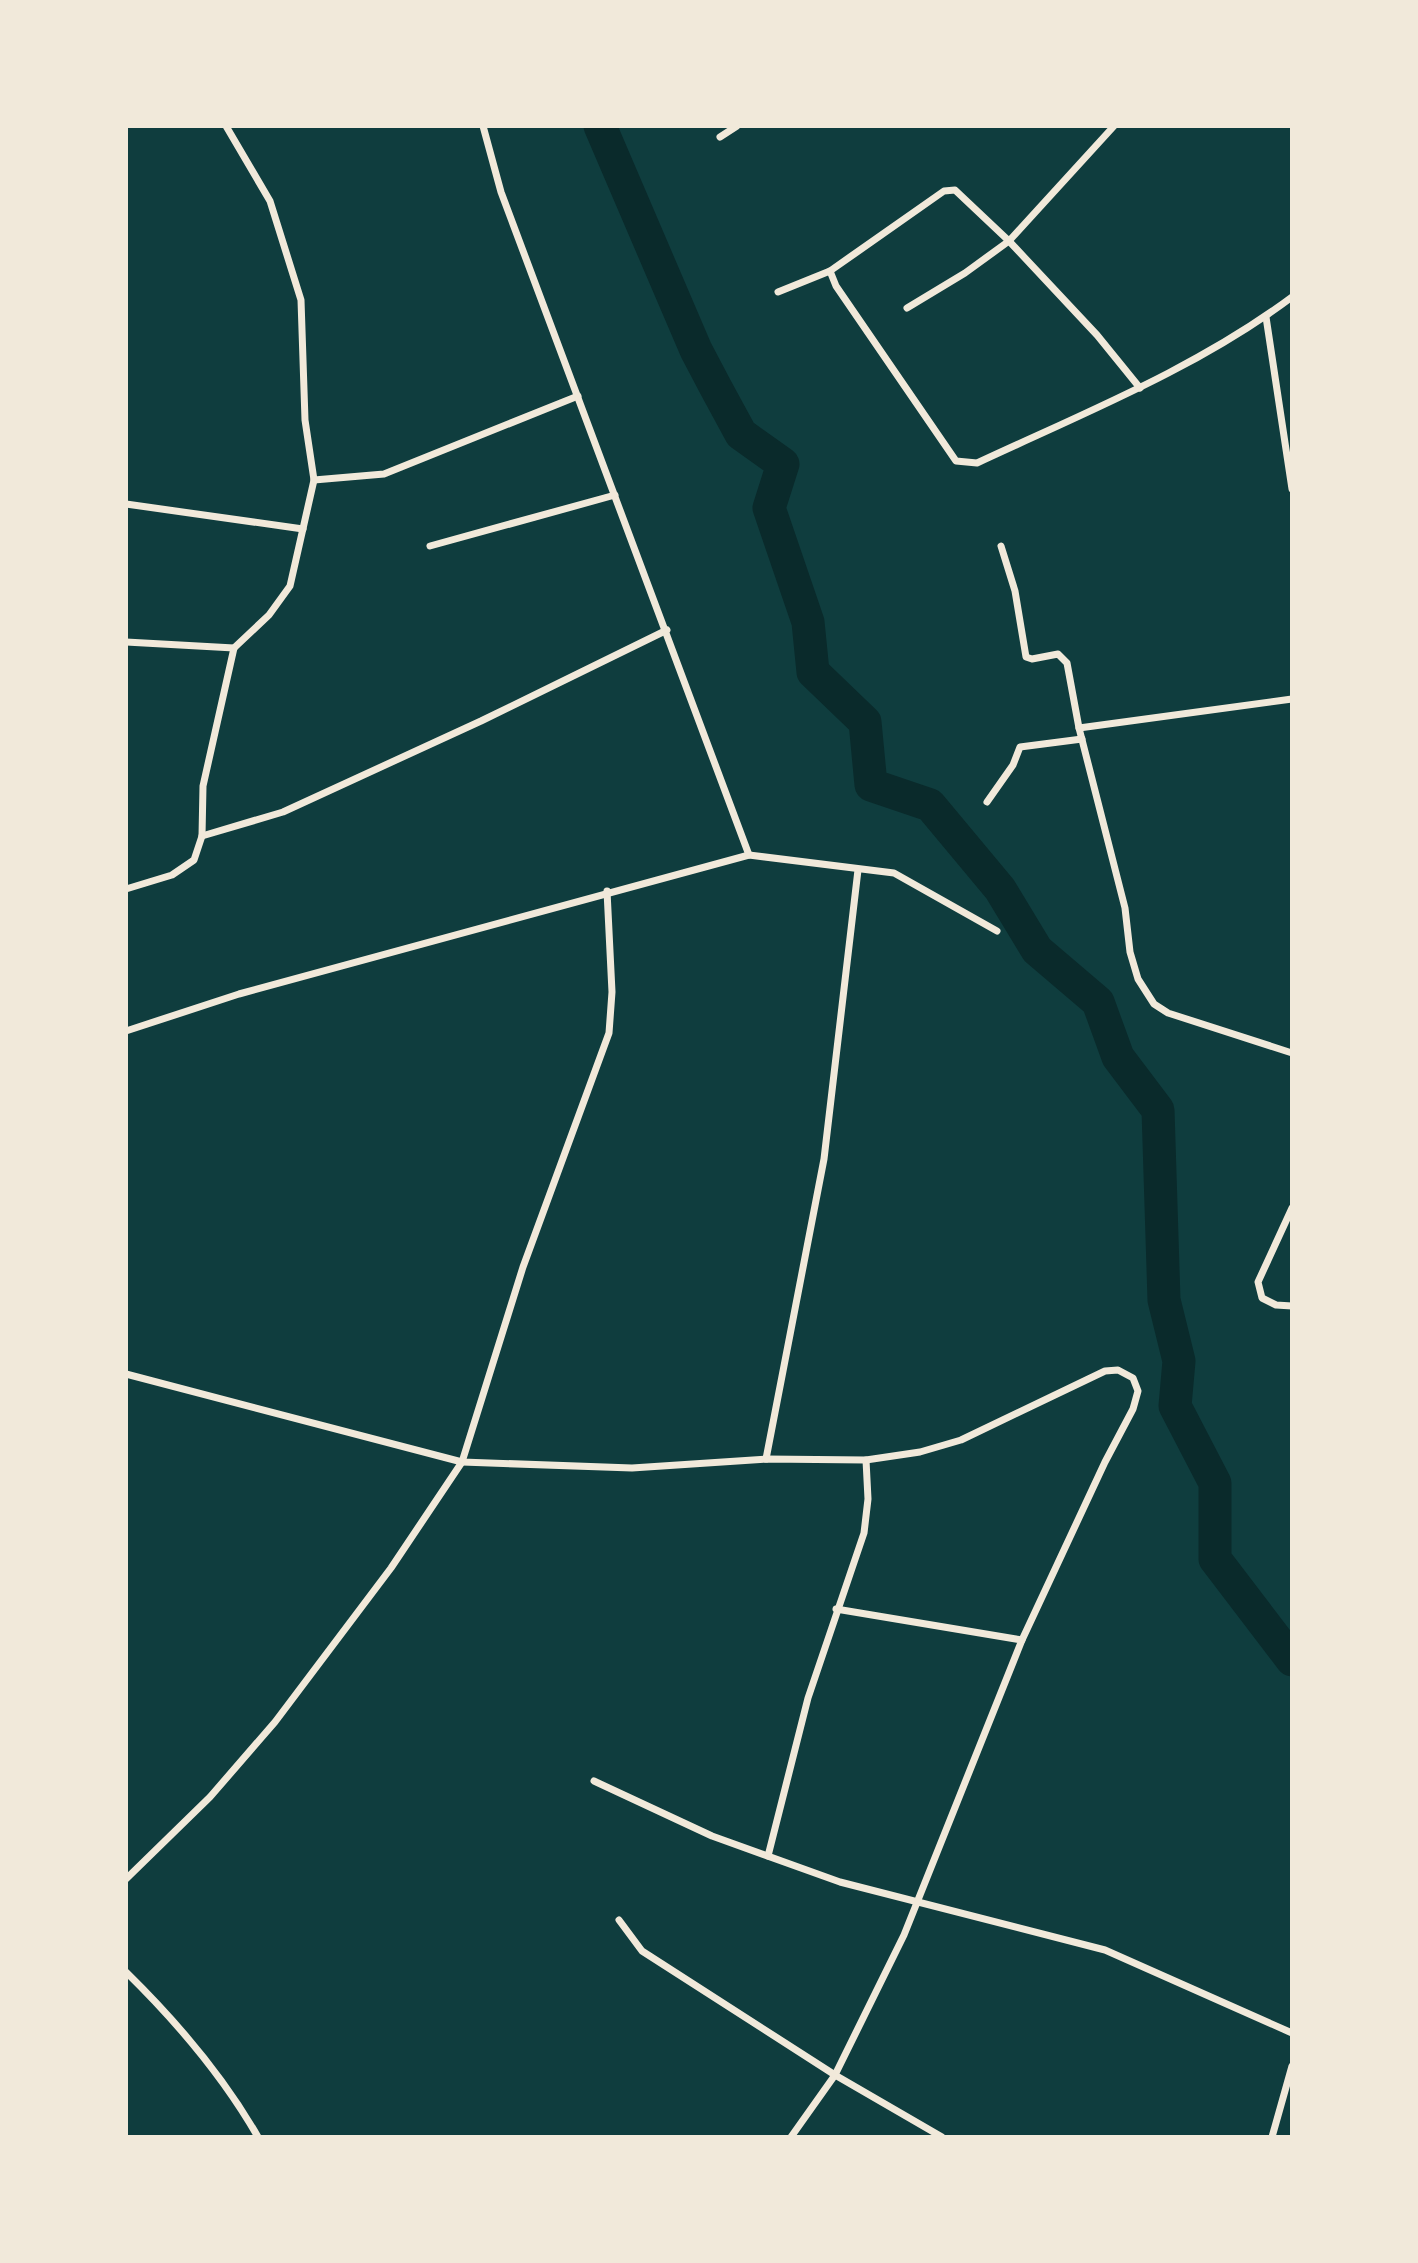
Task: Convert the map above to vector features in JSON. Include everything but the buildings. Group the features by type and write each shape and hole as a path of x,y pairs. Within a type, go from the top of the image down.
{"street":[{"path":"126,889 186,867 194,860 202,836 203,786 234,648 269,615 289,586 314,480 304,421 301,300 270,201 226,126"},
{"path":"483,126 501,192 750,855"},
{"path":"720,137 737,126"},
{"path":"907,308 965,273 1009,241 1114,126"},
{"path":"778,292 830,271 944,191 955,190 964,195 1097,335 1140,388"},
{"path":"830,271 836,286 956,461 977,463 1140,388 1266,317 1292,297"},
{"path":"1266,317 1292,489"},
{"path":"314,480 384,474 578,396"},
{"path":"430,546 615,495"},
{"path":"126,504 303,529"},
{"path":"1001,546 1015,591 1026,657 1032,659 1058,654 1064,656 1079,728 1125,908 1130,952 1138,979 1154,1004 1193,1022 1292,1053"},
{"path":"202,836 283,812 481,721 667,630"},
{"path":"126,642 234,648"},
{"path":"1079,728 1292,699"},
{"path":"987,802 1013,765 1020,747 1082,739"},
{"path":"126,1031 239,994 607,891 750,855 894,873 997,931"},
{"path":"766,1459 824,1159 858,870"},
{"path":"126,1879 210,1797 275,1722 391,1568 462,1462 523,1267 609,1033 612,992 607,891"},
{"path":"1292,1208 1258,1282 1262,1298 1276,1305 1292,1306"},
{"path":"126,1385 128,1375 462,1462 632,1468 766,1459 866,1460 920,1452 961,1440 1105,1371 1118,1370 1133,1378 1138,1391 1133,1409 1105,1462 1022,1640 918,1904 835,2075 791,2137"},
{"path":"768,1856 804,1711 867,1518 866,1460"},
{"path":"836,1609 1022,1640"},
{"path":"594,1781 712,1836 841,1882 1105,1950 1292,2033"},
{"path":"620,1920 642,1951 835,2075 942,2137"},
{"path":"126,1972 173,2020 235,2099 258,2137"},
{"path":"1272,2137 1292,2066"}],"waterway":[{"path":"600,126 696,350 716,388 741,434 783,464 769,508 808,622 813,672 865,722 871,785 930,805 1000,889 1037,950 1098,1002 1118,1057 1158,1110 1164,1300 1179,1361 1175,1406 1215,1483 1215,1559 1292,1660"}]}
